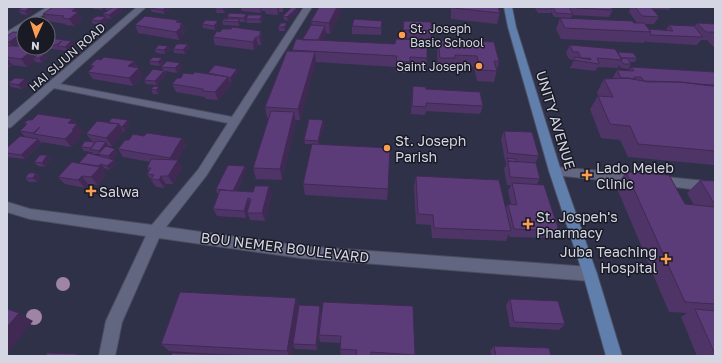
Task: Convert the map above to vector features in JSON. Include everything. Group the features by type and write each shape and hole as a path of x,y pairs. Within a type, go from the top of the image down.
{"main road":[{"name":"UNITY AVENUE","path":"508,7 512,27 555,172 590,274 614,356"}],"street":[{"name":"HAI SIJUN ROAD","path":"7,124 142,7"},
{"path":"107,356 114,321 155,231 202,173 308,7"},
{"path":"52,85 235,121"},
{"path":"555,172 715,187"},
{"name":"BOU NEMER BOULEVARD","path":"7,207 30,214 301,252 590,274"}],"lane":[{"path":"37,16 51,7"},
{"path":"7,35 16,29"}],"building":[{"path":"23,7 29,8 25,11 18,10"},
{"path":"53,7 76,8 72,11 78,12 69,19 62,18 64,16 43,14"},
{"path":"120,7 109,15 103,14 110,9"},
{"path":"166,7 163,10 150,8"},
{"path":"217,7 225,7 223,9 215,9"},
{"path":"292,7 297,8 287,17 283,16"},
{"path":"319,7 337,7 329,23 311,21"},
{"path":"498,7 500,13 453,8"},
{"path":"538,7 551,7 552,9 539,9"},
{"path":"553,7 569,7 573,14 556,13"},
{"path":"575,7 611,7 613,10 576,8"},
{"path":"635,7 651,7 659,17 642,16"},
{"path":"229,13 246,14 244,18 227,17"},
{"path":"248,15 262,15 260,19 246,19"},
{"path":"97,16 106,17 100,21 91,20"},
{"path":"145,16 178,20 176,22 182,23 180,26 181,27 176,32 135,25"},
{"path":"560,18 632,21 634,23 644,23 651,32 565,28"},
{"path":"224,19 239,19 238,22 222,21"},
{"path":"354,19 382,21 381,28 352,26"},
{"path":"206,20 218,21 214,26 202,24"},
{"path":"404,21 431,22 431,31 403,30"},
{"path":"281,23 287,23 284,27 278,27"},
{"path":"697,23 715,24 715,34 713,32 706,32"},
{"path":"311,25 325,26 318,40 302,40"},
{"path":"669,25 694,26 703,37 651,35 649,29 673,31"},
{"path":"232,27 261,31 259,37 256,37 253,42 213,37 217,31 220,32 222,29 231,29"},
{"path":"13,32 16,32 16,37 9,42 7,42 7,36"},
{"path":"56,39 71,41 65,47 57,46 62,41 56,45"},
{"path":"296,39 395,44 396,39 427,40 427,58 410,57 410,62 396,61 397,56 292,50"},
{"path":"438,40 494,42 499,61 494,61 497,71 480,70 477,56 455,55 455,58 440,58"},
{"path":"177,44 188,44 183,50 173,49"},
{"path":"159,45 168,46 164,50 155,49"},
{"path":"570,45 615,49 622,60 597,58 599,64 574,60 575,57 591,60 590,58 581,58 578,52 573,52"},
{"path":"7,46 16,46 16,56 25,56 21,59 7,57"},
{"path":"287,51 315,52 298,109 265,107"},
{"path":"618,52 633,53 637,58 621,58"},
{"path":"36,56 42,56 39,58 33,58"},
{"path":"104,57 134,61 128,66 139,68 129,78 88,72 94,66 90,65 97,59 101,60"},
{"path":"153,57 162,58 158,62 149,61"},
{"path":"621,58 627,58 631,64 624,64 621,61"},
{"path":"167,61 180,63 175,68 161,67"},
{"path":"215,65 237,69 230,78 208,73"},
{"path":"631,67 715,72 715,85 644,81 641,77 634,77 635,79 621,78 617,70 634,71"},
{"path":"153,69 164,71 155,81 144,80"},
{"path":"195,72 228,77 215,92 203,91 203,89 172,84 177,78 181,78 183,73 193,74"},
{"path":"15,78 25,79 18,85 8,83"},
{"path":"627,78 648,82 680,82 715,86 715,151 638,144 630,126 610,124 598,96 613,97 604,79"},
{"path":"154,86 159,87 156,90 151,89"},
{"path":"413,86 426,87 426,89 480,92 483,106 426,103 426,107 412,106"},
{"path":"271,111 294,112 280,169 253,168"},
{"path":"38,114 72,119 68,123 77,124 72,130 74,130 65,139 34,134 40,127 33,133 20,131 27,124 24,123 28,120 32,120"},
{"path":"112,118 128,120 122,127 119,124 108,123"},
{"path":"309,119 323,120 318,141 304,140"},
{"path":"97,121 119,124 106,138 86,134"},
{"path":"504,131 532,132 539,156 508,153"},
{"path":"147,133 182,138 170,158 118,149 125,140 129,140 133,134 144,136"},
{"path":"20,136 38,139 21,155 7,153 7,148"},
{"path":"85,141 95,142 91,148 81,147"},
{"path":"97,141 106,142 99,151 90,149"},
{"path":"312,144 390,148 388,189 303,184"},
{"path":"106,146 115,149 108,156 98,154"},
{"path":"88,153 114,160 107,166 101,164 98,166 79,163"},
{"path":"40,155 47,155 42,163 34,162"},
{"path":"507,158 516,159 516,162 508,161"},
{"path":"151,159 178,160 168,176 161,176 159,180 151,179 154,175 147,174 151,168 147,168"},
{"path":"508,161 536,163 540,179 510,177"},
{"path":"72,162 100,167 91,177 82,176 78,180 58,177"},
{"path":"228,165 245,166 233,191 216,189"},
{"path":"626,172 669,175 685,204 715,207 715,304 685,302"},
{"path":"29,173 36,173 33,178 25,178"},
{"path":"416,176 499,180 511,231 434,228 433,215 418,214"},
{"path":"700,180 715,181 715,205"},
{"name":"St. Jospeh's Pharmacy","path":"512,183 544,185 559,231 514,229 508,204 517,205"},
{"path":"255,186 269,186 262,213 247,213 251,199 248,198 244,211 213,209 220,190 253,192"},
{"path":"180,292 296,298 287,351 161,344"},
{"path":"510,299 558,301 565,324 514,322"},
{"path":"323,302 413,306 415,355 371,352 371,356 356,356 357,350 340,349 341,336 319,335"},
{"path":"299,305 320,306 316,345 293,344"},
{"path":"7,309 19,313 7,327"},
{"path":"695,309 715,311 715,352 714,352"},
{"path":"494,346 549,348 551,356 496,356"},
{"path":"47,353 77,354 76,356 45,356"},
{"path":"172,353 263,356 171,356"}],"place":[{"name":"St. Joseph Basic School","path":"402,35"},
{"name":"Saint Joseph","path":"479,66"},
{"name":"St. Joseph Parish","path":"387,148"},
{"name":"Lado Meleb Clinic","path":"587,175"},
{"name":"Salwa","path":"91,191"},
{"name":"St. Jospeh's Pharmacy","path":"528,224"},
{"name":"Juba Teaching Hospital","path":"666,259"}]}
